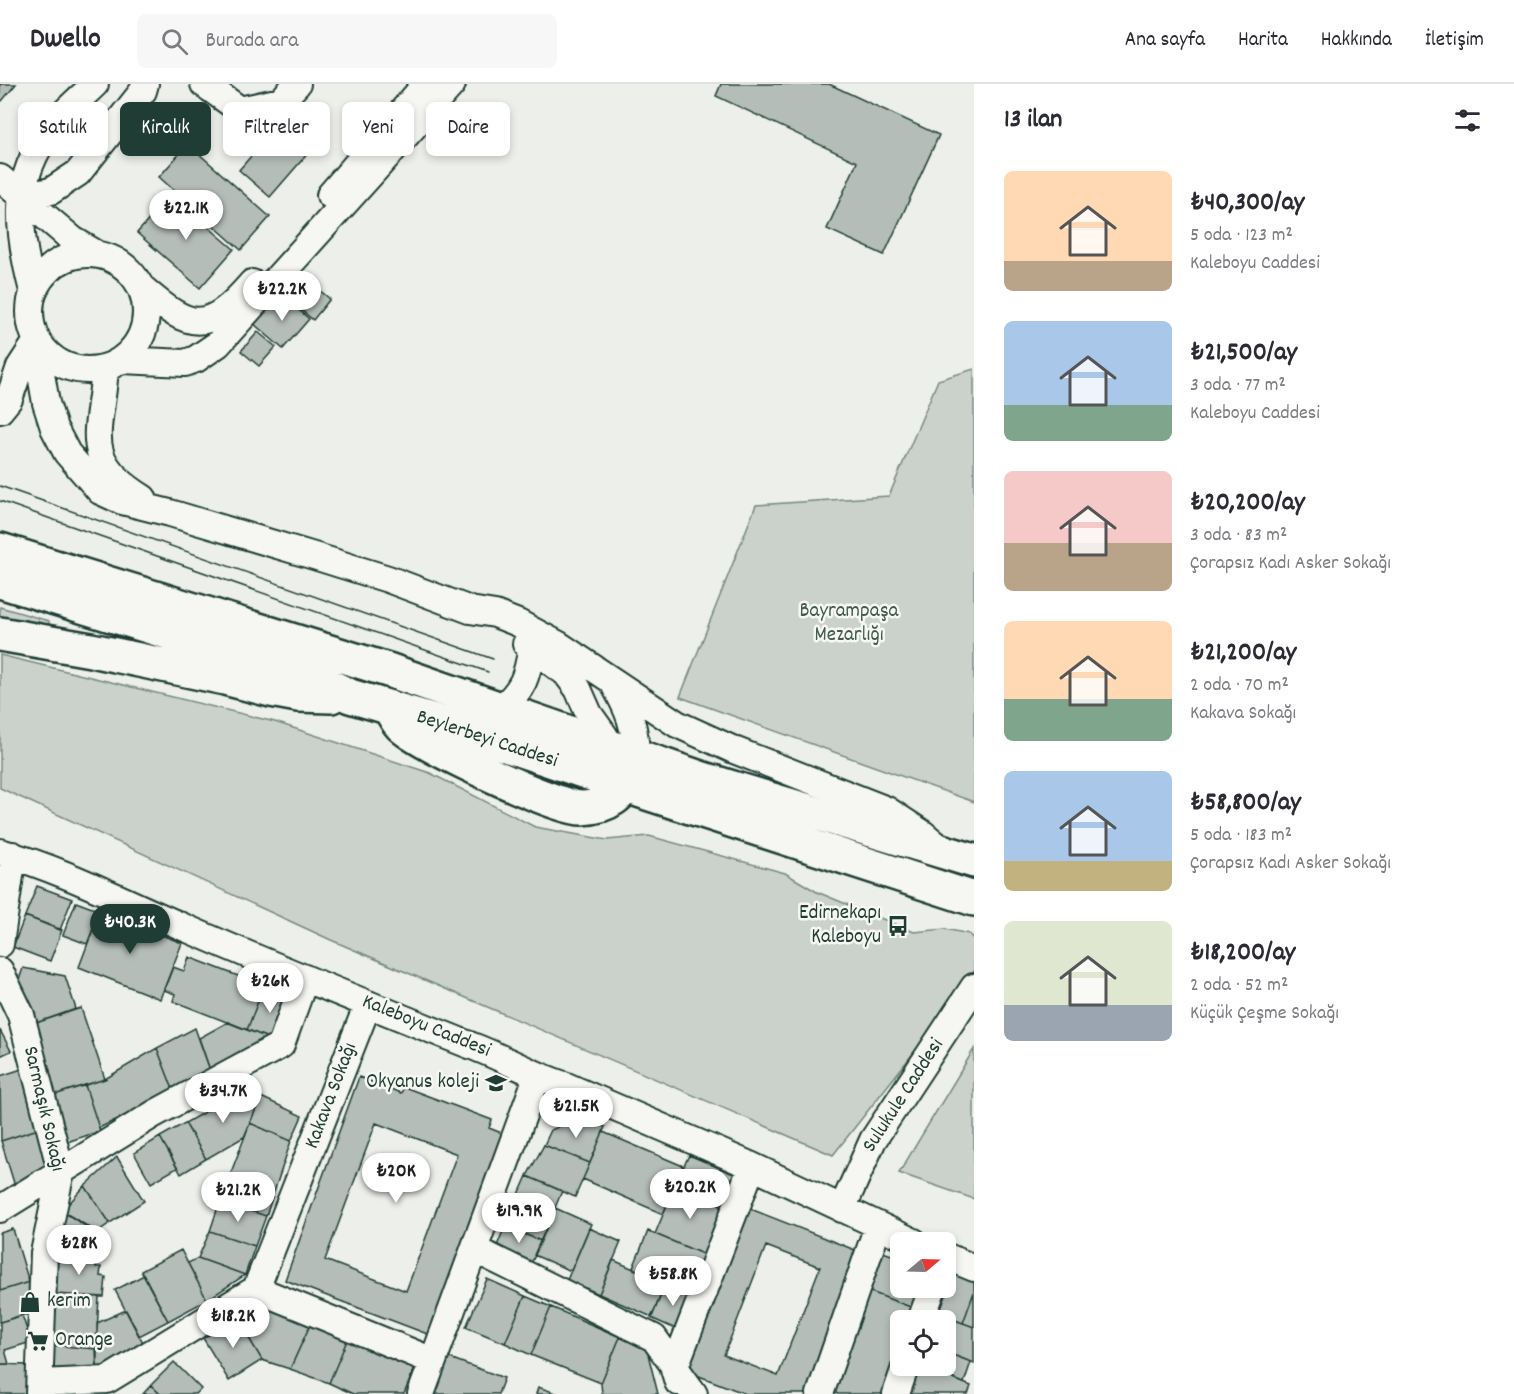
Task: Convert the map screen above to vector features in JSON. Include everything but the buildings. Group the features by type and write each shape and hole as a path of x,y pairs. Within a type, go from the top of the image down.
{"main road":[{"path":"0,527 129,575 182,606"},
{"name":"Beylerbeyi Caddesi","path":"0,549 391,671 501,708 624,764 974,899"},
{"name":"Beylerbeyi Caddesi","path":"0,581 305,674 350,696 390,709 402,726 428,744 494,776 570,806 588,807 606,804 617,798 624,764"},
{"path":"0,634 92,650 298,695 350,696"},
{"name":"Beylerbeyi Caddesi","path":"624,764 798,808 974,861"}],"street":[{"path":"33,291 23,253 20,197 28,165 52,126 95,84"},
{"path":"20,197 51,191 78,173 143,91 145,84"},
{"path":"204,84 240,110 281,101 297,84"},
{"path":"0,178 73,240 95,253 114,259 131,271 142,288 170,312 190,321 205,321 219,314 238,299 426,84"},
{"path":"95,253 75,254 56,262 42,274 33,291 29,309 31,327 40,344 52,358 68,368 87,371 114,364 185,363 196,359 218,344 452,84"},
{"path":"142,288 147,308 145,328 136,346 114,364 97,441 102,462 118,481 170,513"},
{"path":"0,410 9,399 21,367 40,344"},
{"path":"40,344 41,374 46,403 54,428 67,453 100,491 122,501 170,513 388,579 470,610 532,647 566,673 578,688 589,714 624,764 636,743 631,715 613,683"},
{"path":"470,610 495,614 518,623 559,645 613,683 695,734 886,810 922,833 942,850"},
{"path":"501,708 522,687 528,671 532,647"},
{"path":"0,944 6,853"},
{"name":"Kaleboyu Caddesi","path":"6,853 77,879 181,926 496,1055 537,1077 564,1085 752,1166 892,1232"},
{"name":"Sarmaşık Sokağı","path":"0,971 21,1015 61,1171 44,1253 40,1388"},
{"path":"0,1209 154,1114 281,1045 305,978"},
{"name":"Sulukule Caddesi","path":"842,1209 873,1140 974,987"},
{"name":"Kakava Sokağı","path":"256,1289 368,1004"},
{"path":"421,1394 537,1077"},
{"path":"682,1394 674,1369 752,1166"},
{"path":"820,1394 878,1226"},
{"path":"474,1249 654,1338 694,1394"},
{"path":"956,1261 974,1268"},
{"path":"40,1388 109,1387 256,1289 433,1361"},
{"path":"896,1394 902,1376"}],"green space":[{"name":"Bayrampaşa Mezarlığı","path":"974,369 974,802 680,697 756,505 889,496 938,380"},
{"path":"0,607 49,621 49,626 0,616"},
{"path":"0,655 275,722 430,773 535,827 607,840 649,836 785,873 817,892 914,932 945,929 969,934 974,940 974,976 833,1155 331,940 0,788"},
{"path":"974,1049 974,1199 899,1173"}],"tram line":[{"path":"0,486 493,659"},
{"path":"0,501 488,672"}],"place":[{"name":"Edirnekapı Kaleboyu","path":"898,926"},
{"name":"Okyanus koleji","path":"496,1083"},
{"name":"kerim","path":"30,1302"},
{"name":"Orange","path":"38,1341"}]}
